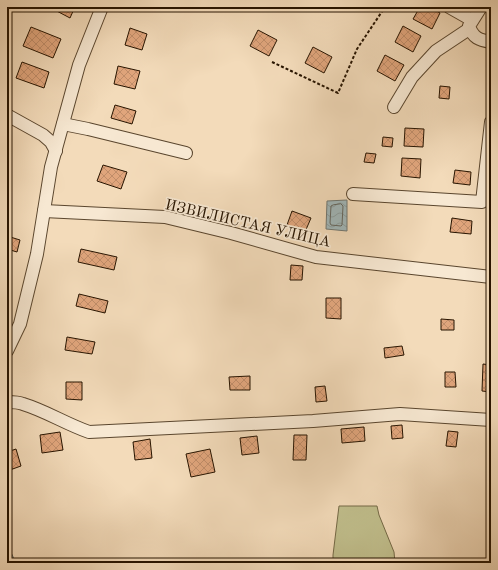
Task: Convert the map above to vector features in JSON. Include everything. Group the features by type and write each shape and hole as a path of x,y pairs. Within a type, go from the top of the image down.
{"street":[{"path":"7,351 20,324 37,254 51,167 79,65 102,7"},
{"path":"449,7 471,24"},
{"path":"394,107 412,77 436,51 471,24 481,7"},
{"path":"471,24 471,33 479,40 491,42"},
{"path":"7,115 42,135 51,142 56,150"},
{"path":"353,194 482,202 491,122"},
{"path":"63,124 186,153"},
{"name":"ИЗВИЛИСТАЯ УЛИЦА","path":"44,211 165,217 231,232 316,257 491,277"},
{"path":"7,402 21,403 89,432 313,421 400,414 491,420"}],"path":[{"path":"272,62 338,93 357,49 384,7"}],"shaded area":[{"path":"339,506 377,506 379,515 394,552 395,563 333,563"}],"water":[{"path":"347,200 347,231 326,229 327,201"},
{"path":"7,544 16,563 7,563"}],"building":[{"path":"70,7 74,9 70,18 51,8"},
{"path":"420,7 429,7 440,13 432,29 413,19"},
{"path":"403,26 421,36 413,52 395,42"},
{"path":"31,27 61,39 53,58 23,46"},
{"path":"130,28 147,34 142,50 125,45"},
{"path":"258,30 277,40 269,56 250,46"},
{"path":"313,47 332,57 324,73 305,63"},
{"path":"385,55 404,65 395,81 377,71"},
{"path":"22,62 49,72 44,88 16,78"},
{"path":"118,66 140,71 135,89 114,84"},
{"path":"440,86 450,87 449,99 439,98"},
{"path":"115,105 136,111 132,124 111,118"},
{"path":"405,128 424,129 423,147 404,146"},
{"path":"383,137 393,138 392,147 382,146"},
{"path":"366,153 376,154 374,163 364,162"},
{"path":"402,158 421,159 420,178 401,176"},
{"path":"103,165 127,172 121,189 97,181"},
{"path":"455,170 471,172 470,185 453,183"},
{"path":"292,211 311,218 305,232 287,225"},
{"path":"452,218 472,221 471,234 450,232"},
{"path":"7,236 20,240 17,252 7,249"},
{"path":"81,249 117,257 114,270 78,262"},
{"path":"291,265 303,266 302,280 290,280"},
{"path":"79,294 108,301 105,313 76,306"},
{"path":"326,298 341,298 341,319 326,318"},
{"path":"441,319 454,320 454,330 441,330"},
{"path":"67,337 95,342 92,354 65,350"},
{"path":"402,346 404,355 385,358 384,348"},
{"path":"483,364 491,365 491,392 482,391"},
{"path":"445,372 455,372 456,387 445,387"},
{"path":"250,376 250,390 230,390 229,377"},
{"path":"66,382 82,382 82,400 66,399"},
{"path":"325,386 327,401 316,402 315,387"},
{"path":"402,425 403,438 392,439 391,426"},
{"path":"364,427 365,441 342,443 341,429"},
{"path":"448,431 458,432 456,447 446,446"},
{"path":"60,432 63,450 42,453 40,435"},
{"path":"294,435 307,435 306,460 293,460"},
{"path":"257,436 259,453 242,455 240,438"},
{"path":"150,439 152,458 135,460 133,442"},
{"path":"16,449 21,466 7,471 7,452"},
{"path":"210,449 215,472 191,477 186,454"}]}
